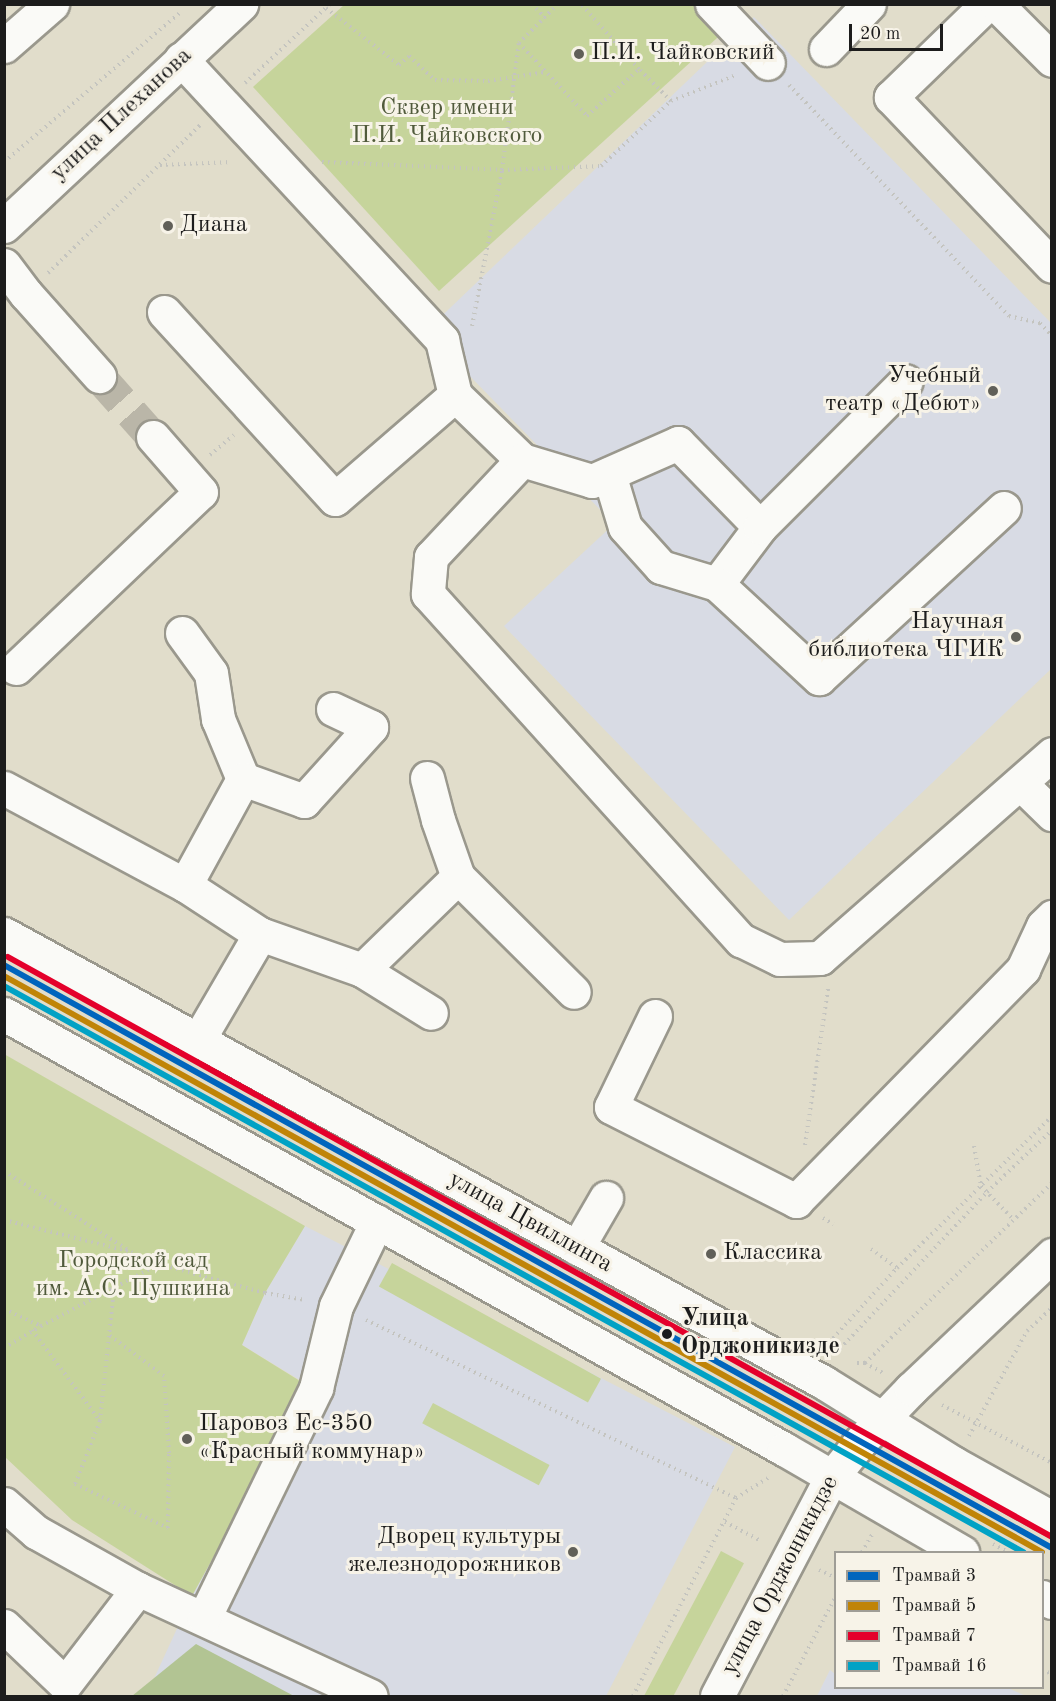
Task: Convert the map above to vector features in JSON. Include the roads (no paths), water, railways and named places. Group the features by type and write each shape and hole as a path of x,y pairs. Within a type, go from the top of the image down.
{"main road":[{"path":"4,46 52,4"},
{"name":"улица Плеханова","path":"4,226 241,4"},
{"path":"712,4 768,63"},
{"path":"826,49 869,4"},
{"path":"987,4 891,98 1052,266"},
{"path":"996,4 1052,60"},
{"path":"181,59 442,340 455,395 522,460 592,481 678,444 760,527"},
{"path":"4,265 26,294 99,376"},
{"path":"164,312 335,499 455,395"},
{"path":"717,584 760,527 906,381"},
{"path":"16,669 201,492 153,437"},
{"path":"522,460 431,557 428,594 741,940 780,959 820,958 1052,754"},
{"path":"609,474 625,527 661,567 717,584 819,678 1004,508"},
{"path":"182,633 211,673 218,719 243,778 304,801 371,727 333,708"},
{"path":"185,885 243,778"},
{"path":"427,778 438,820 458,877 574,992"},
{"path":"1020,783 1052,814"},
{"path":"4,788 185,885 260,934 362,970 431,1013"},
{"path":"362,970 458,877"},
{"path":"655,1016 611,1107 796,1202 1023,969 1042,926 1052,917"},
{"name":"улица Цвиллинга","path":"4,934 823,1382 882,1420 1052,1518"},
{"path":"197,1041 260,934"},
{"path":"4,1014 784,1449 960,1551"},
{"path":"578,1248 606,1198"},
{"path":"204,1618 316,1388 336,1306 377,1221"},
{"name":"улица Орджоникидзе","path":"717,1696 831,1478 860,1442 911,1389 1052,1255"},
{"path":"4,1504 36,1532 138,1589 371,1696"},
{"path":"4,1626 65,1684 138,1589"}],"tunnel":[{"path":"99,376 153,437"}],"tram line":[{"name":"7","path":"8,957 1052,1537"},
{"name":"3","path":"4,965 1052,1548"},
{"name":"5","path":"4,976 1040,1551"},
{"name":"16","path":"4,986 1021,1551"}],"place":[{"name":"П.И. Чайковский","path":"579,54"},
{"name":"Диана","path":"168,226"},
{"name":"Учебный театр «Дебют»","path":"993,391"},
{"name":"Научная библиотека ЧГИК","path":"1016,637"},
{"name":"Классика","path":"711,1254"},
{"name":"Улица Орджоникизде","path":"667,1334"},
{"name":"Паровоз Ес-350 «Красный коммунар»","path":"187,1439"},
{"name":"Дворец культуры железнодорожников","path":"573,1552"}],"park label":[{"name":"Сквер имени П.И. Чайковского","path":"447,123"},
{"name":"Городской сад им. А.С. Пушкина","path":"133,1276"}]}
